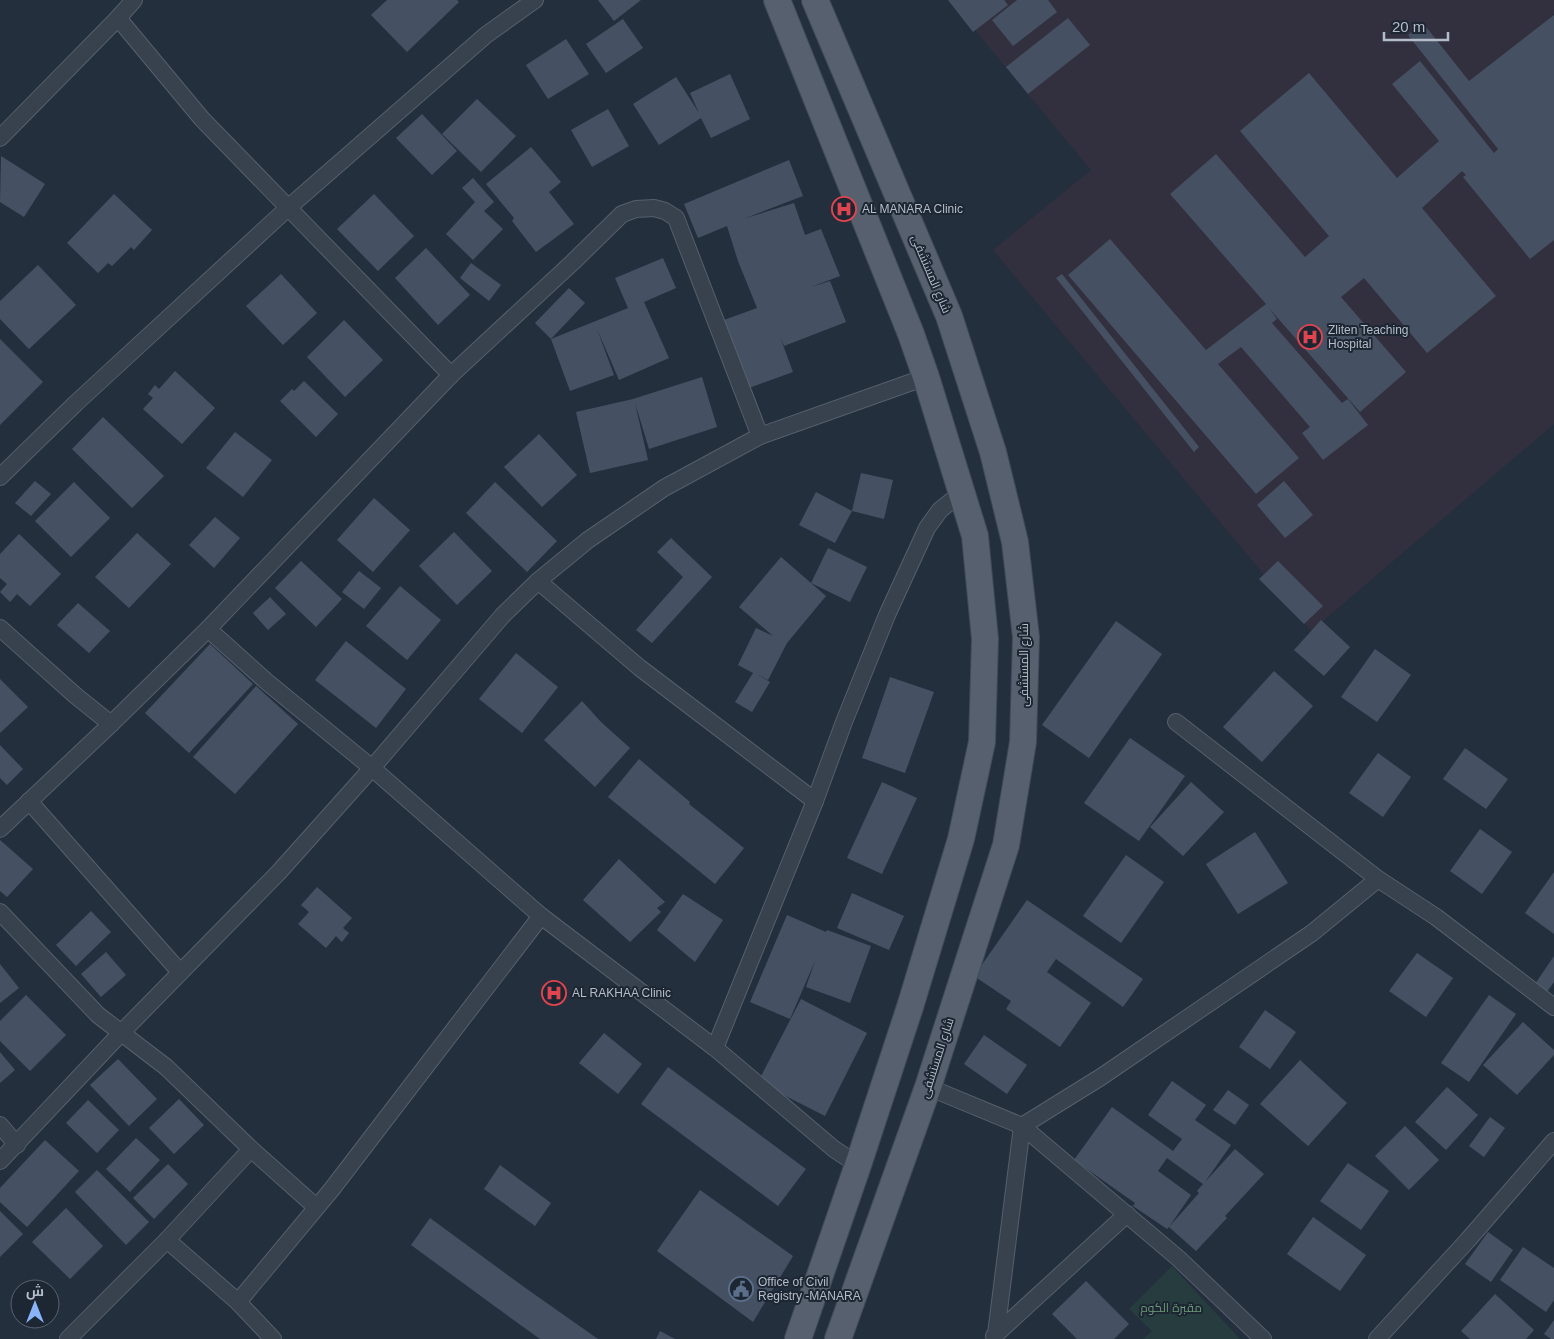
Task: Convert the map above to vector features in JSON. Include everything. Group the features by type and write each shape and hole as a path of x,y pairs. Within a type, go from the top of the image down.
{"main road":[{"path":"777,0 911,334 926,377 975,536 985,639 982,742 961,839 910,1007 798,1339"},
{"name":"شارع المستشفى","path":"815,0 949,316 994,452 1015,542 1026,636 1023,742 1006,845 928,1087 838,1339"}],"street":[{"path":"0,138 134,0"},
{"path":"0,477 76,403 288,207 486,34 535,0"},
{"path":"118,18 202,119 451,375"},
{"path":"0,829 208,629 451,375 574,262 622,214 636,209 654,208 665,211 676,218 760,436"},
{"path":"0,1161 122,1032 279,872 372,768 503,615 538,581 588,540 664,488 760,436 926,377"},
{"path":"715,1048 815,801 844,722 914,553 927,528 940,510 955,498 961,488"},
{"path":"538,581 640,668 815,801"},
{"path":"0,628 76,696 111,724"},
{"path":"208,629 267,682 372,768 541,916 715,1048 834,1149 858,1165"},
{"path":"1176,722 1378,879 1436,917 1554,1007"},
{"path":"29,802 180,972"},
{"path":"1022,1126 1101,1078 1312,933 1378,879"},
{"path":"0,912 98,1015 166,1067 251,1149 316,1207"},
{"path":"238,1302 338,1181 541,916"},
{"path":"928,1087 1022,1126 1178,1258 1263,1339"},
{"path":"0,1125 17,1145"},
{"path":"993,1336 1022,1126"},
{"path":"1377,1339 1467,1241 1554,1141"},
{"path":"68,1339 166,1240 251,1149"},
{"path":"993,1336 1127,1214"},
{"path":"166,1240 238,1302 273,1339"}],"shaded area":[{"name":"Zliten Teaching Hospital","path":"950,0 1554,0 1554,424 1311,631 993,250 1091,170"}],"green space":[{"name":"مقبرة الكوم","path":"1172,1266 1240,1339 1143,1339 1152,1331 1129,1309"}],"building":[{"path":"387,0 457,0 459,2 407,52 371,15"},
{"path":"598,0 641,0 614,21"},
{"path":"948,0 1004,0 1008,5 973,32"},
{"path":"1017,0 1048,0 1057,12 1013,46 992,20"},
{"path":"1554,15 1554,240 1530,259 1463,177 1466,175 1462,171 1422,208 1496,296 1427,353 1364,278 1341,297 1406,372 1360,412 1269,308 1277,319 1272,323 1342,403 1348,399 1368,425 1323,460 1302,433 1310,427 1241,347 1218,364 1299,458 1256,494 1068,275 1110,239 1206,350 1266,304 1170,194 1216,154 1305,257 1329,236 1240,131 1309,73 1397,178 1439,141 1392,84 1420,61 1494,153 1498,149 1408,35 1423,23 1469,81"},
{"path":"1068,18 1090,45 1028,94 1006,67"},
{"path":"623,19 643,48 606,73 586,44"},
{"path":"566,39 589,74 548,99 526,65"},
{"path":"730,74 750,119 711,138 701,118 659,145 633,104 676,77 699,113 690,93"},
{"path":"477,99 516,136 481,172 442,134"},
{"path":"608,109 629,146 592,167 571,130"},
{"path":"422,114 457,151 432,175 396,138"},
{"path":"531,147 561,182 549,192 574,224 536,252 512,221 514,218 486,184"},
{"path":"1,156 45,184 24,217 0,202"},
{"path":"789,160 803,196 746,218 794,203 805,235 821,229 840,276 811,287 830,281 846,322 784,346 780,337 793,372 749,388 724,320 757,308 738,261 727,226 698,238 684,204"},
{"path":"473,178 494,202 484,211 503,229 473,260 446,234 475,202 462,188"},
{"path":"114,194 152,230 134,250 131,247 112,266 108,263 98,273 67,243"},
{"path":"374,194 414,236 378,271 337,229"},
{"path":"426,248 470,295 438,325 395,278"},
{"path":"663,258 676,288 644,302 669,358 619,380 597,329 614,375 570,391 551,339 628,308 615,278"},
{"path":"471,263 501,285 489,301 460,278"},
{"path":"38,265 76,305 29,349 0,319 0,301"},
{"path":"281,274 317,313 283,345 246,306"},
{"path":"1062,274 1199,447 1194,452 1056,278"},
{"path":"569,288 585,303 551,339 535,323"},
{"path":"344,320 383,360 345,397 307,357"},
{"path":"0,339 43,382 0,425"},
{"path":"175,371 215,408 182,444 143,409 153,398 148,394 155,385 159,389"},
{"path":"702,377 717,427 649,449 635,403 648,460 590,473 576,412 633,399"},
{"path":"304,381 338,414 316,437 280,401 292,389 294,391"},
{"path":"103,417 164,476 132,508 72,449"},
{"path":"235,432 272,460 243,497 206,468"},
{"path":"539,434 577,475 542,507 504,467"},
{"path":"861,473 893,480 884,519 852,511"},
{"path":"35,481 51,494 31,516 15,503"},
{"path":"1284,481 1313,515 1285,538 1257,505"},
{"path":"74,482 110,518 71,557 35,521"},
{"path":"495,482 557,541 527,572 466,513"},
{"path":"816,492 852,511 835,543 799,525"},
{"path":"374,498 410,530 373,572 337,540"},
{"path":"215,517 240,538 214,568 189,545"},
{"path":"454,532 492,571 457,605 419,566"},
{"path":"137,533 171,564 129,608 95,577"},
{"path":"19,534 61,574 30,606 17,594 10,602 0,592 7,584 0,578 0,554"},
{"path":"671,538 712,577 652,643 636,630 683,577 657,552"},
{"path":"828,548 867,567 850,602 811,583"},
{"path":"781,557 826,596 787,643 768,680 757,674 770,682 752,712 735,702 753,673 738,665 756,628 773,636 739,607"},
{"path":"301,561 342,599 316,627 275,588"},
{"path":"1278,561 1323,606 1304,624 1259,579"},
{"path":"359,571 381,588 364,609 342,592"},
{"path":"400,586 441,620 407,660 366,626"},
{"path":"270,597 286,614 268,630 253,613"},
{"path":"78,603 110,631 89,653 57,625"},
{"path":"1321,620 1350,647 1324,676 1294,650"},
{"path":"1116,621 1162,654 1089,758 1042,725"},
{"path":"346,641 406,689 376,728 315,680"},
{"path":"210,644 253,684 189,753 145,713"},
{"path":"1375,649 1411,675 1377,722 1341,697"},
{"path":"516,653 558,687 522,733 479,699"},
{"path":"1274,671 1313,706 1262,762 1223,727"},
{"path":"890,677 934,692 905,773 862,758"},
{"path":"0,679 28,707 0,733"},
{"path":"256,686 298,724 235,794 193,757"},
{"path":"582,701 601,722 630,748 595,787 544,740"},
{"path":"1130,738 1185,776 1139,841 1084,803"},
{"path":"0,745 23,769 7,785 0,778"},
{"path":"1465,748 1508,779 1486,809 1443,779"},
{"path":"1378,753 1411,777 1383,817 1349,793"},
{"path":"639,759 690,802 689,804 744,848 715,884 608,797"},
{"path":"882,782 917,798 882,874 847,858"},
{"path":"1191,782 1224,812 1183,856 1150,827"},
{"path":"1480,829 1512,852 1482,894 1450,871"},
{"path":"1255,832 1288,883 1238,914 1206,864"},
{"path":"0,840 33,869 7,897 0,891"},
{"path":"1126,855 1164,882 1121,943 1083,916"},
{"path":"619,859 665,902 657,908 661,912 630,942 583,900"},
{"path":"1554,872 1554,934 1525,913"},
{"path":"317,887 352,918 343,928 349,933 342,942 336,936 326,948 298,924 309,912 301,905"},
{"path":"852,893 904,916 889,950 837,928"},
{"path":"683,894 723,920 695,962 657,930"},
{"path":"1027,900 1143,979 1123,1007 1056,959 1047,972 1091,1003 1060,1047 1006,1009 1011,1001 974,976"},
{"path":"91,911 111,932 76,966 56,945"},
{"path":"787,915 826,932 827,930 871,946 850,1003 806,987 815,961 790,1019 750,1002"},
{"path":"106,952 126,975 101,997 81,974"},
{"path":"1417,953 1453,978 1426,1017 1389,991"},
{"path":"1554,956 1554,982 1547,992 1535,984"},
{"path":"0,964 19,988 0,1003"},
{"path":"26,995 66,1035 30,1071 0,1041 0,1021"},
{"path":"1489,995 1516,1014 1469,1082 1441,1063"},
{"path":"801,999 867,1033 825,1116 758,1082"},
{"path":"1265,1010 1296,1032 1270,1069 1239,1047"},
{"path":"1523,1022 1554,1050 1554,1055 1517,1095 1483,1065"},
{"path":"604,1033 642,1064 618,1094 579,1063"},
{"path":"984,1035 1027,1065 1007,1094 964,1064"},
{"path":"0,1052 15,1070 0,1083"},
{"path":"118,1059 157,1099 129,1126 90,1085"},
{"path":"1300,1060 1347,1103 1308,1146 1260,1104"},
{"path":"668,1067 806,1169 778,1206 641,1104"},
{"path":"1172,1081 1206,1105 1195,1120 1231,1145 1205,1182 1235,1149 1264,1174 1196,1251 1169,1227 1167,1229 1133,1206 1135,1203 1074,1160 1112,1107 1173,1151 1182,1139 1148,1115","holes":["1167,1158 1203,1184 1197,1191 1199,1193 1169,1227 1191,1195 1158,1171"]},
{"path":"1447,1087 1478,1115 1446,1150 1415,1122"},
{"path":"1228,1090 1249,1105 1235,1125 1213,1110"},
{"path":"179,1099 204,1125 174,1154 149,1128"},
{"path":"88,1100 119,1130 97,1153 66,1123"},
{"path":"1490,1117 1505,1128 1484,1157 1469,1146"},
{"path":"1405,1126 1439,1160 1409,1190 1375,1156"},
{"path":"136,1138 160,1160 130,1192 106,1169"},
{"path":"45,1140 79,1171 27,1227 0,1202 0,1188"},
{"path":"1348,1163 1389,1191 1361,1230 1320,1201"},
{"path":"168,1164 188,1184 154,1219 133,1198"},
{"path":"500,1165 551,1203 535,1226 484,1189"},
{"path":"97,1170 149,1222 126,1245 75,1192"},
{"name":"Office of Civil Registry -MANARA","path":"700,1190 793,1256 753,1322 657,1251"},
{"path":"66,1208 103,1246 70,1279 32,1242"},
{"path":"0,1211 23,1234 0,1257"},
{"path":"1313,1217 1366,1255 1340,1291 1287,1254"},
{"path":"430,1218 598,1339 540,1339 411,1245"},
{"path":"1488,1232 1513,1250 1491,1282 1465,1264"},
{"path":"1523,1247 1554,1268 1554,1300 1546,1312 1500,1280"},
{"path":"1086,1281 1129,1324 1114,1339 1077,1339 1052,1314"},
{"path":"1495,1294 1534,1330 1526,1339 1470,1339 1461,1331"},
{"path":"1554,1320 1554,1339 1551,1339 1544,1334"},
{"path":"660,1331 675,1339 656,1339"}],"place":[{"name":"AL MANARA Clinic","path":"844,209"},
{"name":"Zliten Teaching Hospital","path":"1310,337"},
{"name":"AL RAKHAA Clinic","path":"554,993"},
{"name":"Office of Civil Registry -MANARA","path":"741,1289"}]}
